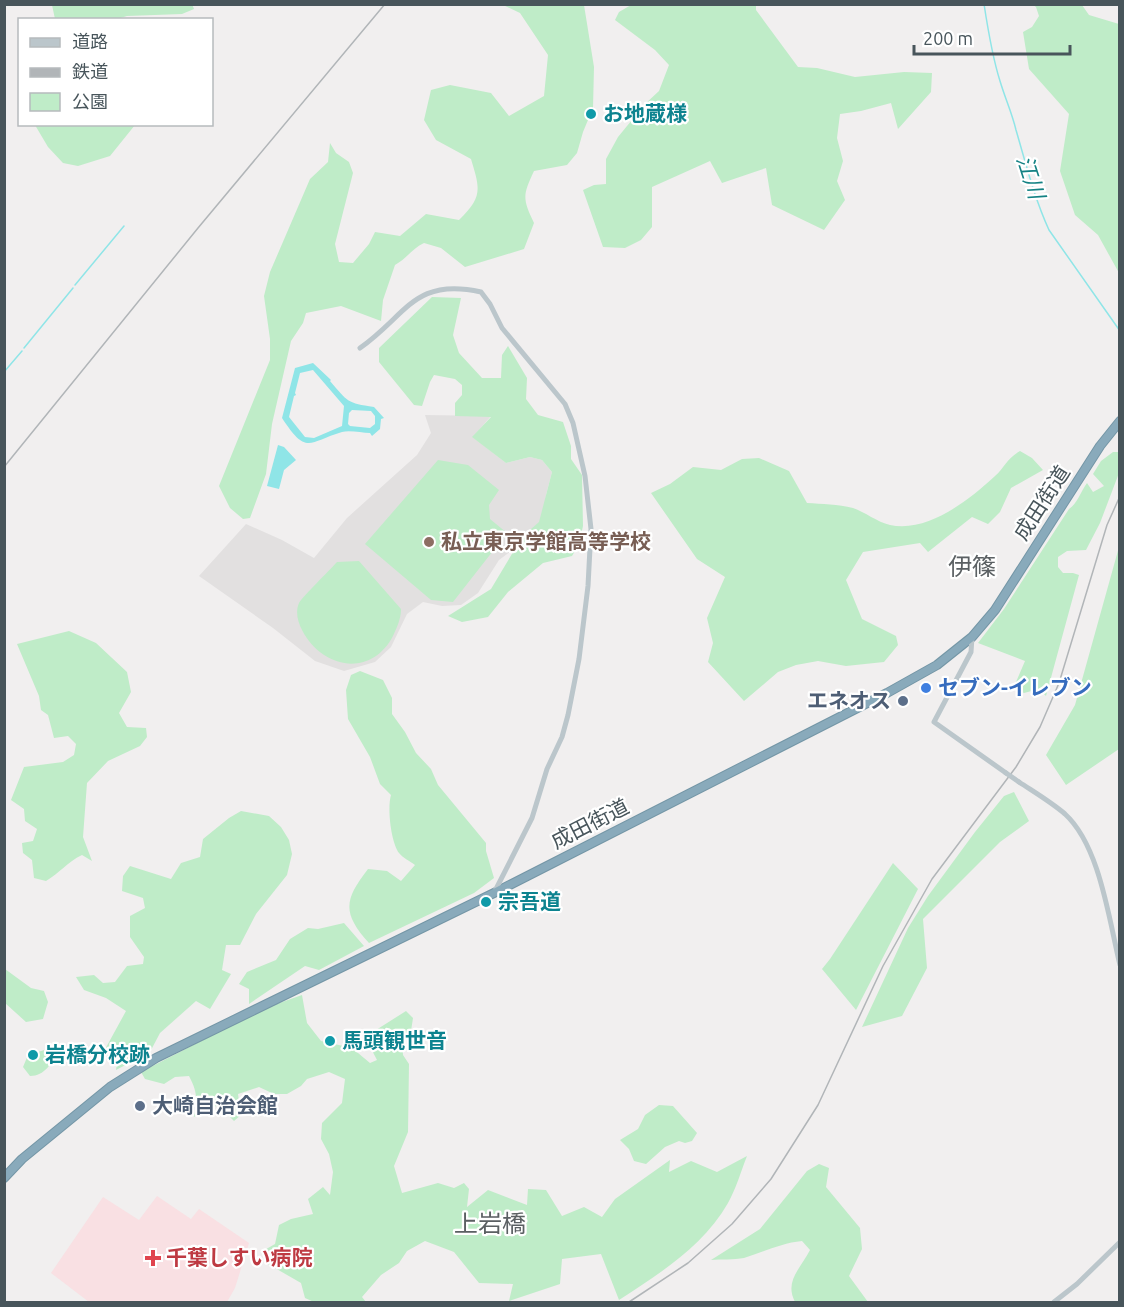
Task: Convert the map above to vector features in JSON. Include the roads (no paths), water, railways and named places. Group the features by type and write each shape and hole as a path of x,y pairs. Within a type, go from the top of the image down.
{"highway":[{"name":"成田街道","path":"4,1178 22,1159 110,1087 156,1058 494,893 908,682 937,665 972,637 995,610 1119,420"}],"street":[{"path":"360,348 379,335 419,297 447,288 481,292 490,303 502,328 565,404 573,423 585,476 591,529 588,586 579,659 562,737 547,769 532,818 494,893"},
{"path":"972,637 971,652 934,722 1065,815 1080,832 1092,857 1119,965"},
{"path":"1054,1302 1077,1284 1119,1242"}],"water":[{"path":"313,363 349,400 374,407 384,418 381,419 380,429 372,436 370,433 345,431 309,443 297,438 282,418 295,368","holes":["313,370 344,406 342,426 314,438 305,437 289,417 300,373","352,410 371,411 375,416 375,424 370,428 350,426 348,424 349,413"]},
{"path":"278,445 284,447 296,460 284,470 279,489 267,486"}],"waterway":[{"name":"江川","path":"984,4 997,72 1044,218 1049,230 1120,331"},
{"path":"75,285 124,226"},
{"path":"24,348 73,288"},
{"path":"4,372 22,351"}],"railway":[{"path":"4,467 198,228 385,4"},
{"path":"629,1302 688,1263 732,1224 771,1179 818,1105 883,966 932,879 1016,767 1040,727 1059,683 1107,525 1120,496"}],"place":[{"name":"お地蔵様","path":"591,114"},
{"name":"私立東京学館高等学校","path":"429,542"},
{"name":"セブン-イレブン","path":"926,688"},
{"name":"エネオス","path":"903,701"},
{"name":"宗吾道","path":"486,902"},
{"name":"馬頭観世音","path":"330,1041"},
{"name":"岩橋分校跡","path":"33,1055"},
{"name":"大崎自治会館","path":"140,1106"},
{"name":"千葉しすい病院","path":"153,1258"}],"district":[{"name":"伊篠","path":"972,567"},
{"name":"上岩橋","path":"490,1224"}]}
